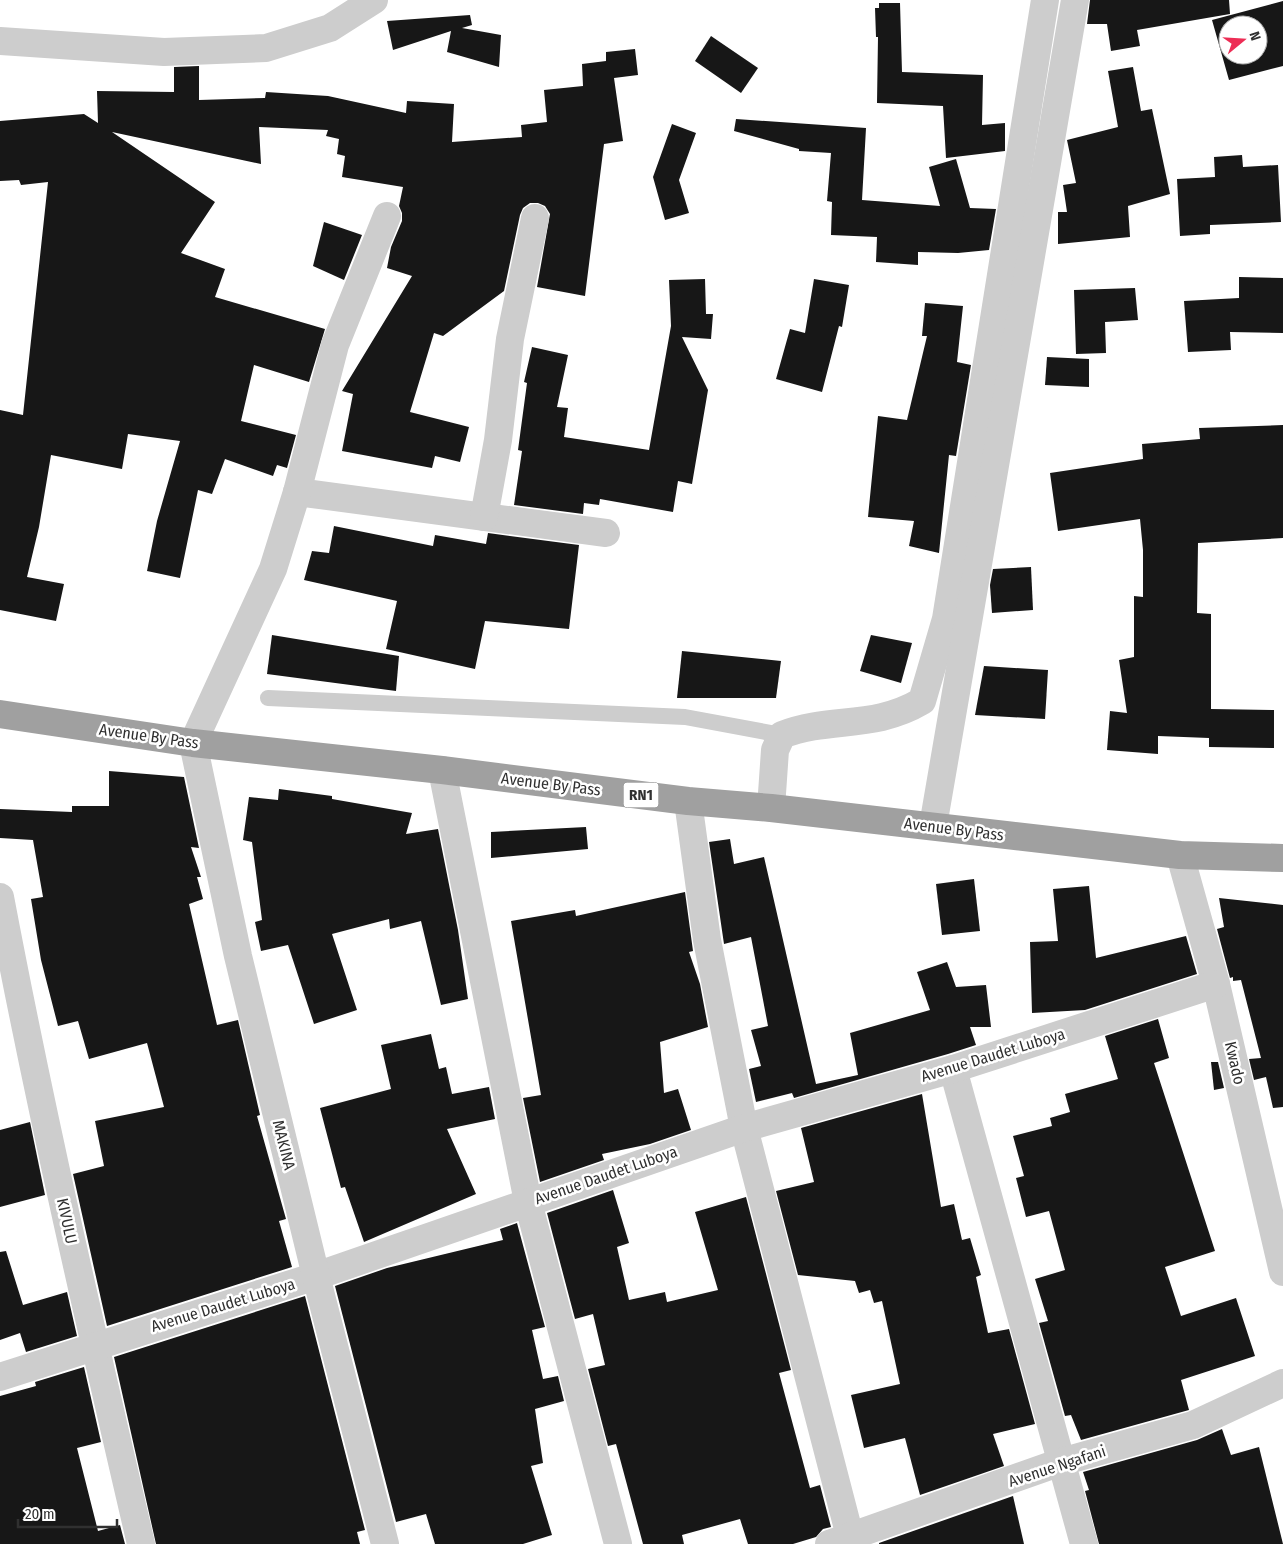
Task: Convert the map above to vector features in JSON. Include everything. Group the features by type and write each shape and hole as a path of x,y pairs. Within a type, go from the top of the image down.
{"highway":[{"name":"Avenue By Pass","path":"0,714 193,744 442,770 688,801 771,808 1180,855 1283,858"}],"street":[{"path":"0,41 164,52 266,48 330,28 374,0"},
{"path":"771,808 774,750 782,735 800,728 874,720 904,712 922,701 946,619 1045,0"},
{"path":"933,826 1075,0"},
{"path":"193,744 273,569 298,492 335,345 387,216"},
{"path":"484,517 498,440 510,339 535,218"},
{"path":"298,492 606,533"},
{"name":"MAKINA","path":"193,744 238,956 316,1276 385,1544"},
{"path":"442,770 528,1202 618,1544"},
{"path":"688,801 706,940 744,1128 844,1542"},
{"name":"Kwado","path":"1180,855 1216,984 1283,1272"},
{"name":"KIVULU","path":"0,897 11,1018 94,1345 142,1544"},
{"name":"Avenue Daudet Luboya","path":"0,1377 94,1345 316,1276 744,1128 953,1069 1216,984"},
{"path":"953,1069 1084,1544"},
{"name":"Avenue Ngafani","path":"844,1542 1062,1462 1194,1425 1283,1383"}],"lane":[{"path":"268,698 685,717 782,735"}],"building":[{"path":"1090,0 1229,0 1230,14 1137,30 1140,46 1111,51 1107,24 1087,24"},
{"path":"1283,1 1283,66 1229,80 1225,65 1268,65 1268,15 1231,15"},
{"path":"879,3 900,3 902,72 983,75 982,125 1005,123 1005,151 946,158 943,106 877,103 878,37 876,37 875,8 879,8"},
{"path":"470,15 472,25 462,28 501,35 499,67 447,52 451,31 393,50 387,21"},
{"path":"1218,18 1218,41 1212,20"},
{"path":"711,36 758,68 741,93 695,61"},
{"path":"635,49 638,75 614,78 623,141 604,144 585,296 537,287 550,214 545,206 538,203 530,203 523,208 520,215 504,291 443,336 434,333 410,412 469,427 460,462 435,456 432,468 342,451 353,394 342,391 412,276 387,268 391,247 402,221 402,213 399,206 403,187 342,177 345,156 337,154 339,139 326,136 328,130 259,127 261,164 112,132 215,202 181,253 225,269 215,297 325,329 309,382 254,365 241,421 296,435 287,468 277,465 273,476 225,459 212,494 198,490 180,578 147,571 157,521 180,441 128,434 122,469 51,455 39,527 27,577 64,584 56,621 0,610 0,410 23,415 48,182 21,185 19,180 0,181 0,121 84,114 98,123 97,91 174,92 174,67 199,66 199,100 265,98 266,92 328,96 406,113 407,101 454,104 452,142 522,137 521,125 547,122 544,90 583,86 582,64 606,61 606,52"},
{"path":"1133,67 1141,111 1152,109 1170,194 1128,206 1130,237 1058,244 1058,212 1067,212 1063,185 1076,183 1067,140 1118,127 1108,71"},
{"path":"736,119 866,128 862,200 940,206 929,167 956,159 970,208 996,209 989,250 958,253 918,252 918,265 876,262 877,237 831,235 832,202 827,201 831,153 799,151 799,149 734,131"},
{"path":"672,124 696,133 679,180 689,213 665,220 653,177"},
{"path":"1242,155 1243,167 1278,165 1281,222 1210,225 1210,234 1180,236 1177,179 1215,177 1214,157"},
{"path":"324,222 362,235 344,280 313,266"},
{"path":"1239,277 1283,278 1283,333 1230,332 1231,350 1188,352 1184,301 1239,298"},
{"path":"705,279 706,314 713,314 711,339 682,337 708,390 692,484 678,481 673,512 600,499 599,505 584,503 583,514 514,505 522,451 518,450 527,383 524,382 532,347 568,355 557,407 568,408 564,437 649,450 671,326 669,280"},
{"path":"814,279 849,285 842,327 839,326 822,392 776,379 790,329 805,333"},
{"path":"1135,288 1138,320 1105,322 1106,353 1076,354 1074,290"},
{"path":"925,303 963,306 957,362 971,365 956,456 949,455 939,553 909,546 914,521 868,517 878,416 907,420 927,336 922,336"},
{"path":"1047,357 1089,359 1089,387 1045,385"},
{"path":"1283,425 1283,538 1198,543 1197,613 1211,614 1211,709 1274,710 1274,748 1209,747 1209,738 1158,736 1158,754 1107,750 1110,711 1127,713 1119,660 1134,657 1134,596 1143,597 1143,550 1140,519 1058,531 1050,473 1143,459 1142,444 1200,439 1199,428"},
{"path":"334,526 433,546 435,535 486,544 488,533 579,545 569,629 485,621 475,669 386,649 397,601 304,580 312,551 329,553"},
{"path":"1031,567 1033,610 992,613 990,585 993,569"},
{"path":"272,635 399,656 396,691 267,674"},
{"path":"871,635 912,643 901,683 860,671"},
{"path":"682,651 781,661 776,698 677,698"},
{"path":"984,666 1048,670 1045,719 975,715"},
{"path":"109,771 184,777 199,848 191,847 201,877 197,877 203,899 189,904 217,1025 238,1020 260,1115 257,1116 286,1219 279,1221 292,1267 107,1326 73,1174 104,1166 95,1121 164,1107 147,1043 89,1059 78,1021 58,1026 41,960 31,899 43,897 33,840 0,838 0,809 72,812 72,806 109,806"},
{"path":"279,789 332,796 332,799 412,813 406,834 438,829 458,930 468,999 441,1005 421,921 390,929 389,919 332,934 357,1010 314,1024 288,945 261,951 255,922 262,920 252,842 243,840 249,797 278,800"},
{"path":"586,827 588,849 491,858 491,832"},
{"path":"730,839 734,864 764,857 816,1084 858,1075 850,1033 930,1010 917,972 947,962 956,987 986,985 991,1027 970,1027 976,1045 948,1054 794,1098 792,1093 756,1102 749,1069 761,1066 751,1030 768,1026 751,937 724,944 709,842"},
{"path":"974,879 980,931 942,935 936,884"},
{"path":"1089,886 1096,958 1186,936 1197,974 1085,1010 1032,1013 1030,942 1058,941 1053,889"},
{"path":"685,892 693,951 689,952 700,984 708,1027 660,1042 664,1093 678,1089 691,1130 650,1144 602,1154 604,1160 540,1182 523,1098 541,1095 511,921 575,910 576,916"},
{"path":"1219,898 1283,905 1283,1107 1273,1108 1266,1077 1254,1080 1249,1059 1261,1058 1241,980 1233,981 1233,977 1230,978 1217,929 1224,927"},
{"path":"1158,1019 1169,1058 1154,1063 1215,1251 1165,1267 1181,1316 1236,1298 1255,1356 1181,1380 1189,1410 1081,1440 1071,1415 1065,1416 1039,1323 1048,1321 1035,1279 1065,1270 1049,1211 1026,1217 1016,1178 1024,1176 1013,1136 1052,1126 1050,1118 1070,1112 1065,1094 1118,1079 1105,1036"},
{"path":"431,1034 439,1069 446,1067 452,1094 489,1087 495,1119 447,1129 476,1194 364,1242 345,1187 341,1188 320,1108 391,1089 381,1045"},
{"path":"1211,1062 1218,1062 1224,1088 1214,1090"},
{"path":"922,1094 941,1207 954,1204 962,1240 970,1238 981,1275 976,1277 988,1333 1009,1329 1035,1424 993,1434 1004,1466 920,1495 905,1438 864,1448 851,1395 900,1384 882,1301 874,1303 870,1290 859,1293 855,1281 798,1275 776,1191 814,1182 801,1128"},
{"path":"30,1122 45,1195 0,1207 0,1130"},
{"path":"613,1190 629,1243 617,1247 629,1300 665,1292 667,1302 718,1290 695,1212 746,1197 791,1370 779,1373 810,1488 820,1485 831,1527 823,1529 816,1537 793,1544 748,1544 740,1519 682,1535 684,1544 643,1544 616,1444 608,1446 588,1369 605,1365 593,1314 575,1319 547,1213"},
{"path":"517,1223 545,1327 532,1330 543,1379 558,1376 564,1401 535,1409 543,1463 531,1466 552,1535 523,1544 435,1544 426,1514 396,1522 335,1286 387,1268 503,1240 500,1229"},
{"path":"6,1251 23,1305 67,1292 77,1336 26,1352 20,1333 0,1340 0,1252"},
{"path":"305,1296 365,1530 357,1532 360,1544 156,1544 114,1357"},
{"path":"84,1367 101,1442 77,1448 98,1531 120,1525 125,1544 0,1544 0,1396 36,1386 35,1382"},
{"path":"1222,1429 1231,1455 1259,1447 1283,1544 1099,1544 1085,1491 1089,1490 1083,1472 1197,1440"},
{"path":"1013,1496 1024,1544 879,1544 879,1543"}]}
